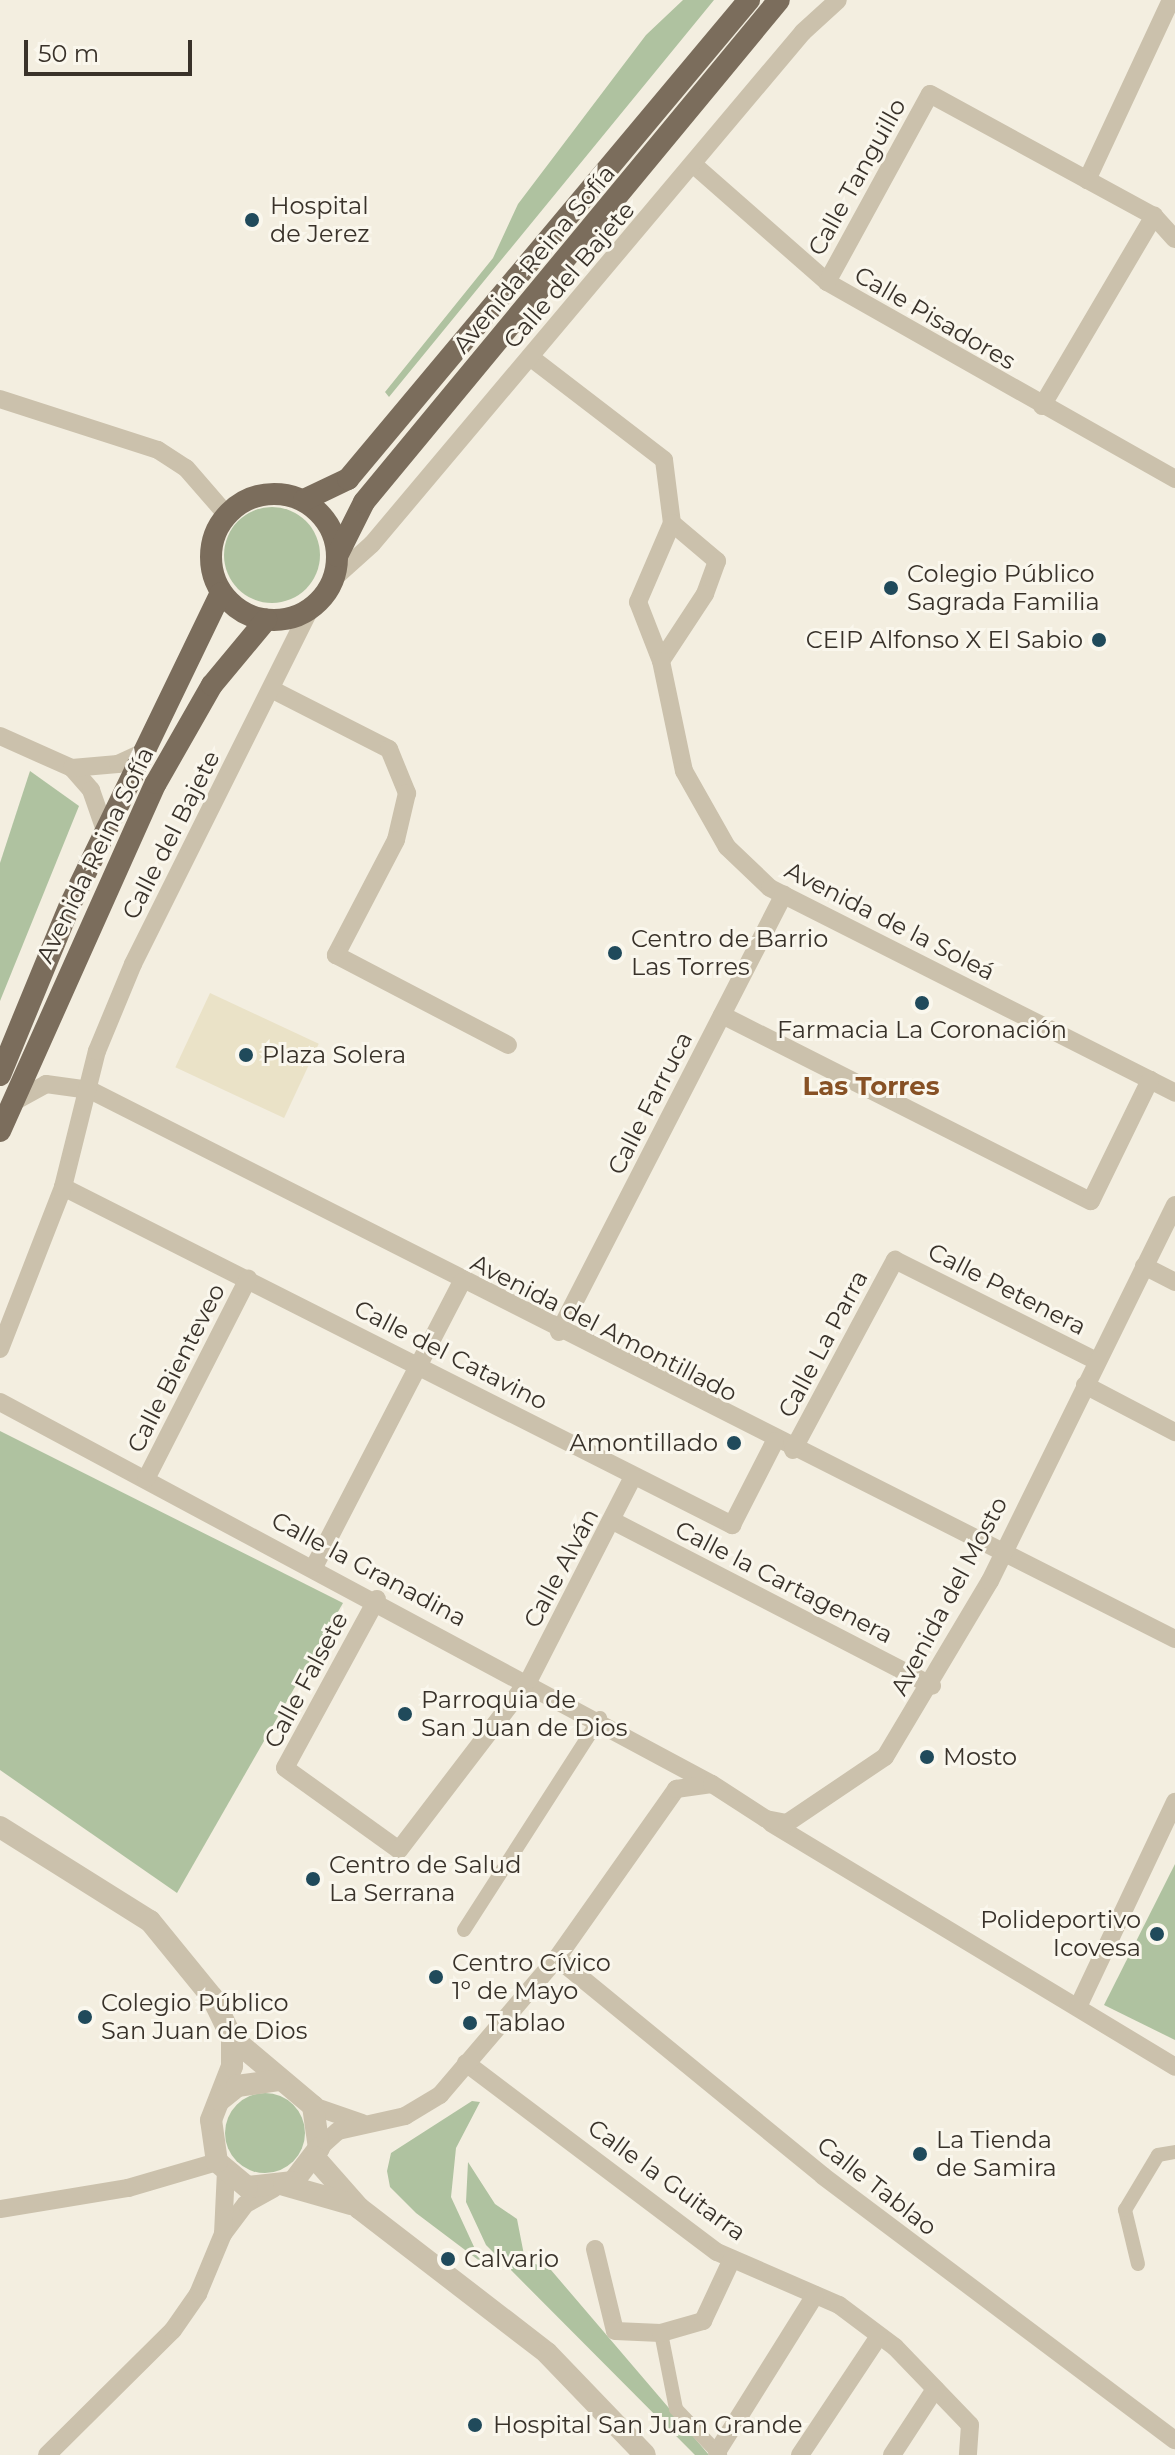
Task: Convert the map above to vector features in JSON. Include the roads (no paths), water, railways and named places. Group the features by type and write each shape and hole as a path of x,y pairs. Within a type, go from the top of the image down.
{"main road":[{"name":"Avenida Reina Sofía","path":"304,500 348,479 749,0"},
{"name":"Avenida Reina Sofía","path":"337,556 364,502 779,0"},
{"path":"262,494 304,500 328,524 337,556 333,579 310,609 266,620 221,593 210,553 226,514 262,494"},
{"name":"Avenida Reina Sofía","path":"0,1075 106,833 221,593"},
{"name":"Avenida Reina Sofía","path":"0,1131 156,783 212,685 266,620"}],"street":[{"name":"Calle del Bajete","path":"333,579 372,544 803,32 838,0"},
{"path":"1171,0 1087,180 1154,216 1175,239"},
{"name":"Calle Tanguillo","path":"827,282 930,94 1087,180"},
{"name":"Calle Pisadores","path":"694,165 827,282 1175,479"},
{"path":"1042,406 1154,216"},
{"path":"530,357 664,460 672,523 717,561 705,594 661,661"},
{"path":"0,399 158,450 186,468 226,514"},
{"name":"Avenida de la Soleá","path":"672,523 638,602 661,661 684,771 727,847 784,895 1175,1093"},
{"name":"Calle del Bajete","path":"0,1349 63,1187 90,1090 97,1051 179,863 275,691 310,609"},
{"path":"275,691 389,749 407,793 396,840 336,955 508,1045"},
{"path":"0,736 72,768 91,790 106,833"},
{"path":"72,768 118,764 148,750"},
{"name":"Calle Farruca","path":"559,1332 784,895"},
{"path":"722,1015 1091,1201 1150,1080"},
{"name":"Avenida del Amontillado","path":"12,1103 46,1084 90,1090 559,1332 1175,1639"},
{"name":"Calle del Catavino","path":"63,1187 732,1525 775,1441"},
{"name":"Avenida del Mosto","path":"766,1819 787,1823 806,1815 885,1757 932,1686 1002,1553 1175,1205"},
{"name":"Calle Petenera","path":"895,1260 1097,1361"},
{"name":"Calle La Parra","path":"793,1450 895,1260"},
{"path":"1144,1266 1175,1282"},
{"name":"Calle Bienteveo","path":"146,1479 248,1279"},
{"path":"314,1567 462,1282"},
{"path":"1085,1385 1175,1432"},
{"name":"Calle la Granadina","path":"0,1402 600,1718 712,1784"},
{"name":"Calle Alván","path":"529,1680 633,1477"},
{"name":"Calle la Cartagenera","path":"613,1521 932,1686"},
{"name":"Calle Falsete","path":"377,1599 285,1768 399,1850 529,1680"},
{"path":"464,1930 600,1718"},
{"path":"47,2455 173,2330 223,2234 246,2204 278,2187 317,2152 362,2123 405,2116 440,2095 557,1958 676,1789 712,1784 1175,2067"},
{"path":"1078,2007 1175,1802"},
{"path":"0,1827 150,1921 212,1997 232,2038 313,2106 362,2123"},
{"name":"Calle Tablao","path":"557,1958 823,2176 1175,2440"},
{"path":"223,2234 221,2167 211,2120 220,2100 232,2038"},
{"name":"Calle la Guitarra","path":"466,2063 732,2259 815,2295 879,2336 970,2425 968,2455"},
{"path":"220,2100 247,2082 279,2080"},
{"path":"313,2106 317,2152 359,2208 547,2353 645,2455"},
{"path":"1138,2264 1125,2210 1158,2155 1175,2152"},
{"path":"221,2167 247,2187 278,2187 359,2208"},
{"path":"0,2209 128,2188 221,2167"},
{"path":"595,2249 615,2331 661,2333 703,2321 732,2259"},
{"path":"661,2333 676,2409 719,2454 815,2295"},
{"path":"800,2455 879,2336"},
{"path":"892,2455 935,2389"}],"place":[{"name":"Hospital de Jerez","path":"252,220"},
{"name":"Colegio Público Sagrada Familia","path":"891,588"},
{"name":"CEIP Alfonso X El Sabio","path":"1099,640"},
{"name":"Centro de Barrio Las Torres","path":"615,953"},
{"name":"Farmacia La Coronación","path":"922,1003"},
{"name":"Plaza Solera","path":"246,1055"},
{"name":"Amontillado","path":"734,1443"},
{"name":"Parroquia de San Juan de Dios","path":"405,1714"},
{"name":"Mosto","path":"927,1757"},
{"name":"Centro de Salud La Serrana","path":"313,1879"},
{"name":"Polideportivo Icovesa","path":"1157,1934"},
{"name":"Centro Cívico 1º de Mayo","path":"436,1977"},
{"name":"Colegio Público San Juan de Dios","path":"85,2017"},
{"name":"Tablao","path":"470,2023"},
{"name":"La Tienda de Samira","path":"920,2154"},
{"name":"Calvario","path":"448,2259"},
{"name":"Hospital San Juan Grande","path":"475,2425"}],"district":[{"name":"Las Torres","path":"871,1087"}]}
